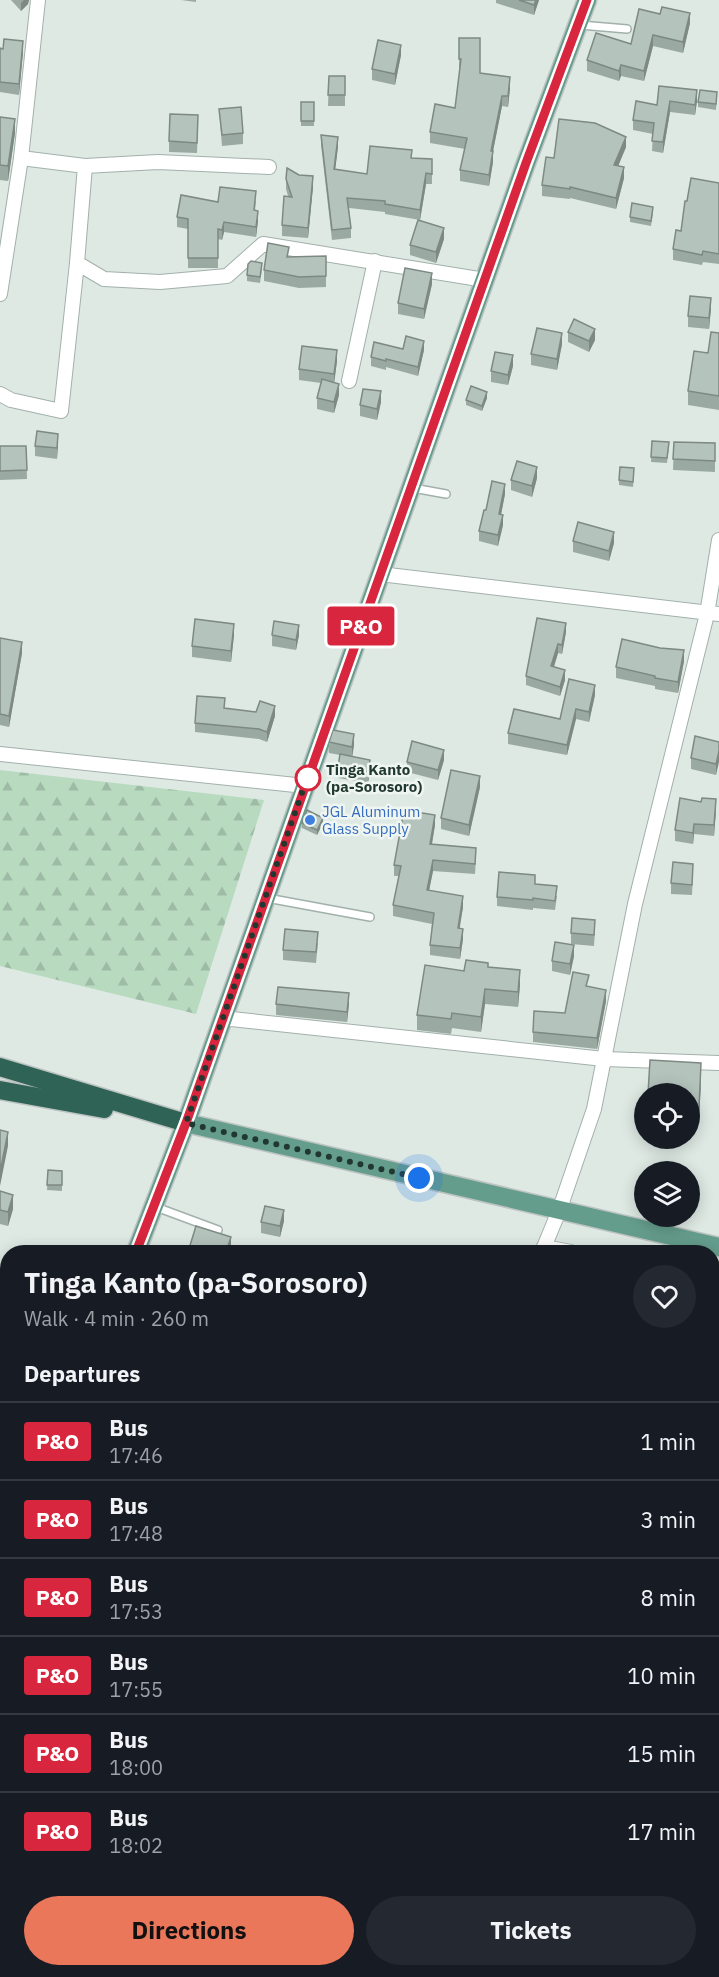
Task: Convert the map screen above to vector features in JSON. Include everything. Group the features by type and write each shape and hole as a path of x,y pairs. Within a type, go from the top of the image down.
{"highway":[{"path":"0,1067 186,1123"},
{"path":"0,1090 186,1123"}],"main road":[{"path":"139,1245 186,1123 526,163 587,0"},
{"path":"186,1123 710,1245"}],"street":[{"path":"0,294 21,158 38,0"},
{"path":"8,123 25,124"},
{"path":"21,158 86,166 158,162 269,167"},
{"path":"0,394 11,400 61,411 86,166"},
{"path":"76,263 104,279 160,282 227,276 263,244 485,280"},
{"path":"349,381 375,261"},
{"path":"545,1245 594,1109 635,904 713,614 719,540"},
{"path":"380,574 713,614"},
{"path":"0,754 305,786"},
{"path":"222,1018 604,1059 719,1063"}],"lane":[{"path":"578,25 627,29"},
{"path":"410,488 446,494"},
{"path":"265,898 369,917"},
{"path":"153,1207 218,1230"}],"green space":[{"path":"0,770 264,800 196,1014 0,966"}],"building":[{"path":"519,0 536,0 534,5"},
{"path":"662,7 690,13 683,42 653,35 644,71 621,65 619,71 587,60 596,33 631,44 639,9 660,14"},
{"path":"459,38 480,38 480,73 510,77 508,96 502,96 491,151 493,151 489,175 460,170 467,138 430,132 435,104 455,108 461,59 459,59"},
{"path":"4,39 23,41 19,84 0,82 0,48 3,49"},
{"path":"378,40 401,45 395,74 372,69"},
{"path":"329,76 345,76 345,95 328,95"},
{"path":"659,86 697,90 695,105 670,101 663,142 652,141 654,123 633,120 636,101 657,105"},
{"path":"700,90 717,92 716,104 698,102"},
{"path":"301,102 314,102 314,121 301,121"},
{"path":"241,107 243,133 222,135 219,109"},
{"path":"170,114 198,115 197,143 169,141"},
{"path":"0,117 15,119 8,166 0,165"},
{"path":"559,119 595,123 626,137 614,165 624,167 616,198 570,187 570,189 542,185 546,157 554,158"},
{"path":"321,135 338,137 334,169 367,174 370,146 412,150 411,158 432,159 432,174 426,173 420,210 385,204 385,201 347,198 351,228 332,230"},
{"path":"287,168 299,175 313,176 308,228 282,225 284,196 292,197 286,179"},
{"path":"691,178 719,183 719,254 703,251 702,255 673,249 676,230 681,231"},
{"path":"220,187 256,191 254,210 258,211 256,227 224,222 222,230 218,229 218,258 188,258 188,219 177,217 181,195 218,202"},
{"path":"632,203 653,207 651,221 630,217"},
{"path":"418,220 444,228 436,252 410,245"},
{"path":"268,243 289,247 287,257 326,256 326,276 299,277 264,270"},
{"path":"251,261 262,263 260,277 247,275 248,264"},
{"path":"405,268 432,273 424,309 398,303"},
{"path":"690,296 711,298 709,318 688,316"},
{"path":"574,319 595,329 589,341 568,332"},
{"path":"537,328 562,333 557,359 531,354"},
{"path":"711,332 719,333 719,396 688,391 694,351 708,353"},
{"path":"406,336 424,341 418,367 371,357 374,342 403,349"},
{"path":"302,346 337,350 334,374 299,369"},
{"path":"495,352 513,355 508,375 491,371"},
{"path":"322,379 339,384 334,402 317,398"},
{"path":"471,386 487,392 482,406 466,400"},
{"path":"363,389 381,391 377,409 360,405"},
{"path":"37,431 58,434 57,448 35,446"},
{"path":"652,441 669,442 667,458 651,457"},
{"path":"674,442 715,443 715,461 673,459"},
{"path":"0,446 26,446 27,470 0,471"},
{"path":"517,461 537,467 532,486 511,480"},
{"path":"620,467 634,468 633,482 619,480"},
{"path":"492,481 505,484 499,514 503,515 498,535 479,531"},
{"path":"578,522 614,532 609,551 573,541"},
{"path":"537,618 566,623 562,645 558,644 551,666 565,670 560,687 526,676"},
{"path":"195,619 234,624 231,651 192,646"},
{"path":"274,621 299,625 296,640 272,635"},
{"path":"0,638 22,642 9,716 0,714"},
{"path":"622,639 660,648 684,650 678,682 616,667"},
{"path":"569,679 595,685 589,712 576,709 567,745 508,733 514,709 560,719"},
{"path":"197,696 225,698 224,708 256,712 260,701 275,706 267,732 259,729 195,723"},
{"path":"333,730 354,734 352,747 329,742"},
{"path":"695,736 719,742 716,764 691,758"},
{"path":"412,741 444,750 438,770 407,762"},
{"path":"340,754 370,760 368,772 338,767"},
{"path":"451,770 480,776 469,825 441,818"},
{"path":"680,798 701,802 702,798 716,799 714,825 694,824 693,833 675,830"},
{"path":"307,810 323,818 317,830 302,823"},
{"path":"404,810 435,815 430,844 476,848 475,864 433,860 427,890 463,896 458,928 463,929 460,948 430,945 434,913 393,905 401,866 394,865"},
{"path":"673,862 693,864 692,885 671,883"},
{"path":"499,872 535,875 535,884 557,886 555,901 497,897"},
{"path":"572,918 595,920 594,935 571,933"},
{"path":"285,929 318,932 316,952 283,950"},
{"path":"555,942 574,945 570,964 552,961"},
{"path":"466,960 488,963 488,967 520,970 518,992 485,989 481,1017 452,1013 451,1019 417,1015 425,965 464,971"},
{"path":"573,972 589,975 586,986 606,990 597,1038 533,1032 534,1011 565,1013"},
{"path":"278,987 349,993 347,1012 276,1004"},
{"path":"650,1060 701,1063 700,1085 700,1083 649,1083"},
{"path":"0,1130 8,1132 0,1172"},
{"path":"48,1170 62,1171 62,1185 47,1185"},
{"path":"0,1191 13,1195 8,1212 0,1210"},
{"path":"265,1206 284,1210 280,1226 261,1222"},
{"path":"196,1226 231,1237 228,1245 190,1245"}],"bus line":[{"name":"P&O","path":"139,1245 186,1123 367,608 526,163 587,0"}],"place":[{"name":"Tinga Kanto (pa-Sorosoro)","path":"308,778"},
{"name":"JGL Aluminum Glass Supply","path":"310,820"}],"route":[{"path":"308,778 310,770 186,1123 419,1178"}]}
